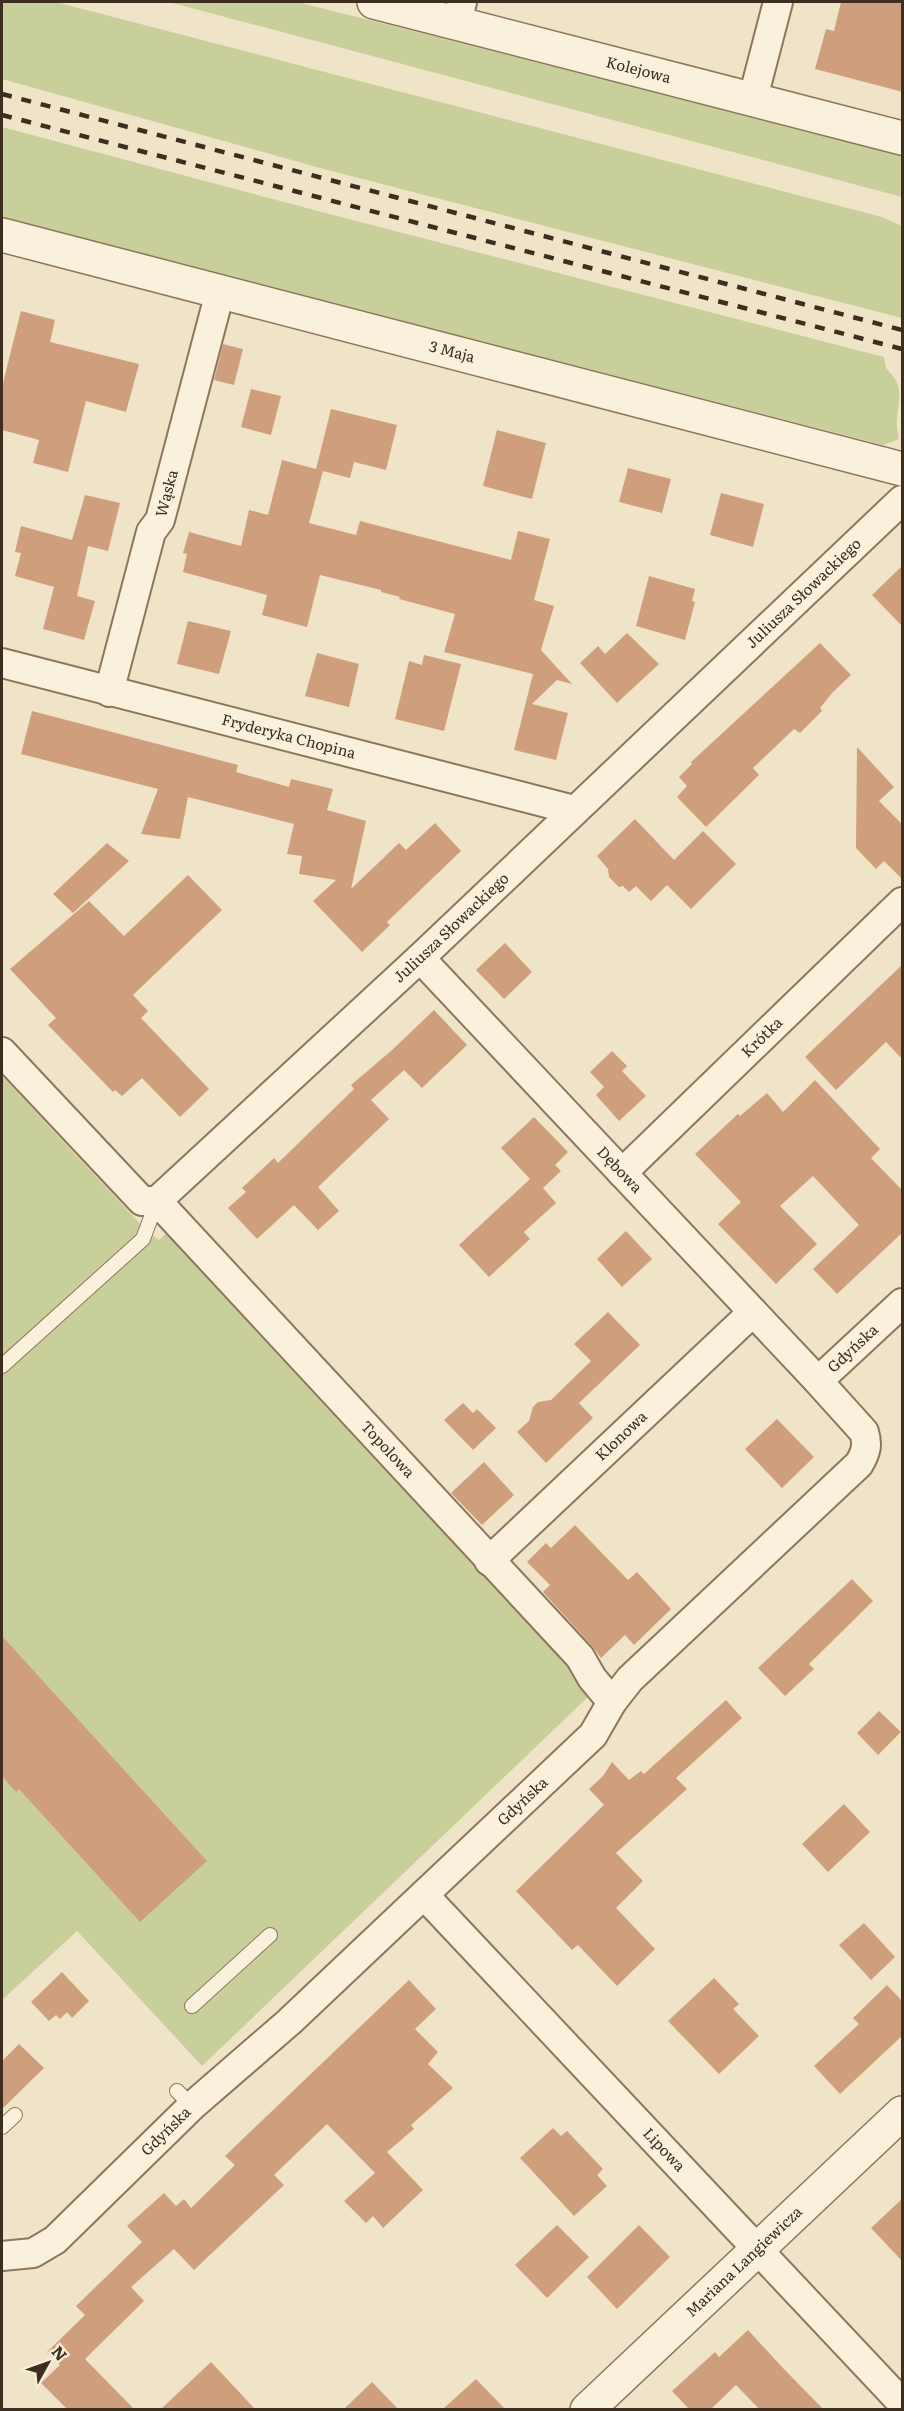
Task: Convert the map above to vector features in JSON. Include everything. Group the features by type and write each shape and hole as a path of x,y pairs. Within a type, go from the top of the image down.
{"street":[{"name":"Kolejowa","path":"374,2 459,12 753,98 903,138"},
{"path":"753,98 778,2"},
{"name":"3 Maja","path":"2,234 903,469"},
{"name":"Wąska","path":"109,692 151,532 160,520 220,292"},
{"name":"Juliusza Słowackiego","path":"157,1201 420,958 903,500"},
{"name":"Fryderyka Chopina","path":"2,663 574,810"},
{"name":"Krótka","path":"622,1173 903,902"},
{"name":"Dębowa","path":"420,958 818,1381"},
{"path":"2,1052 142,1201 157,1201"},
{"name":"Topolowa","path":"157,1201 580,1657 612,1702"},
{"name":"Gdyńska","path":"2,2256 33,2253 55,2240 184,2098 289,2022 593,1735 612,1702 630,1679 859,1464 866,1452 867,1441 864,1432 818,1381 903,1303"},
{"name":"Klonowa","path":"489,1561 753,1312"},
{"name":"Lipowa","path":"424,1895 903,2403"},
{"name":"Mariana Langiewicza","path":"587,2409 903,2114"}],"lane":[{"path":"2,1366 143,1239 157,1201"},
{"path":"192,2006 270,1935"},
{"path":"2,2127 15,2115"}],"green space":[{"path":"2,2 56,2 882,217 902,226 902,318 320,168 2,79"},
{"path":"169,2 297,2 902,154 902,197"},
{"path":"2,127 884,357 886,368 896,380 899,391 897,425 899,439 883,445 2,218"},
{"path":"2,1076 146,1230 159,1240 168,1232 576,1662 588,1697 202,2066 77,1931 2,2000"}],"building":[{"path":"841,2 903,2 903,92 815,69 826,29 834,31"},
{"path":"21,311 55,320 50,342 139,364 126,412 86,401 68,472 33,463 39,440 2,430 2,387"},
{"path":"223,344 243,349 234,385 214,380"},
{"path":"251,389 281,396 271,435 241,427"},
{"path":"331,409 397,425 386,470 354,462 350,478 323,471 309,523 356,535 360,521 511,560 518,531 550,539 534,600 554,606 541,650 572,684 557,680 532,704 568,713 556,760 514,750 533,674 444,652 455,614 399,599 400,597 381,592 381,590 320,575 307,627 262,615 267,595 183,572 187,554 183,553 189,532 241,546 249,510 268,515 282,460 316,469"},
{"path":"497,430 546,443 532,499 483,486"},
{"path":"628,468 671,479 662,513 619,502"},
{"path":"721,493 764,504 753,547 710,535"},
{"path":"85,495 120,503 108,551 88,546 77,596 95,601 84,640 43,629 54,587 15,576 21,553 15,552 21,526 72,540"},
{"path":"903,565 903,627 872,595"},
{"path":"649,576 695,589 692,601 695,602 685,640 636,626"},
{"path":"188,621 231,631 219,674 177,664"},
{"path":"627,633 659,664 617,703 580,663 598,646 605,654"},
{"path":"820,643 851,675 833,692 820,708 822,711 800,733 794,729 753,768 759,775 706,827 677,797 687,786 679,777 692,764 691,762"},
{"path":"317,653 359,664 349,707 305,696"},
{"path":"424,655 461,664 444,731 395,719 409,661 422,665"},
{"path":"32,711 238,765 236,772 289,787 291,779 333,789 327,810 366,821 351,889 399,843 406,850 435,823 461,851 387,922 390,925 362,952 313,901 336,880 299,874 302,856 287,854 294,824 188,797 180,839 141,834 158,789 21,754"},
{"path":"857,747 894,787 879,801 903,825 903,880 884,861 876,869 856,848"},
{"path":"635,819 674,860 703,831 736,864 691,909 667,885 651,901 636,886 629,892 623,886 619,887 609,877 608,869 597,856"},
{"path":"107,843 129,861 73,913 53,894"},
{"path":"188,875 222,910 133,995 148,1011 141,1018 209,1089 180,1117 142,1078 122,1096 115,1090 113,1092 48,1025 56,1018 10,969 89,901 124,936"},
{"path":"505,943 532,972 504,999 476,970"},
{"path":"903,964 903,1060 886,1042 836,1090 805,1057"},
{"path":"434,1010 467,1045 422,1088 404,1070 371,1100 389,1119 318,1187 339,1211 318,1230 294,1205 257,1239 228,1208 246,1192 242,1188 274,1158 278,1163 354,1089 351,1085"},
{"path":"612,1051 627,1066 622,1071 646,1096 619,1121 596,1095 604,1087 590,1072"},
{"path":"815,1080 880,1149 871,1158 903,1191 903,1232 837,1294 813,1269 859,1225 813,1176 780,1206 817,1244 776,1284 718,1224 741,1202 695,1154 738,1114 740,1116 767,1093 783,1112"},
{"path":"534,1117 568,1152 555,1165 561,1171 543,1188 556,1203 524,1232 530,1239 489,1277 459,1245 530,1179 501,1148"},
{"path":"626,1231 652,1259 622,1287 597,1259"},
{"path":"608,1312 640,1345 579,1403 593,1418 546,1463 517,1432 529,1421 533,1407 538,1402 551,1400 591,1361 574,1344"},
{"path":"463,1403 473,1413 477,1409 496,1428 473,1450 444,1420"},
{"path":"777,1419 814,1457 782,1488 745,1449"},
{"path":"484,1462 514,1495 482,1525 451,1493"},
{"path":"575,1525 628,1580 637,1572 671,1609 634,1645 625,1635 601,1658 543,1592 550,1585 527,1562 546,1543 551,1548"},
{"path":"852,1579 873,1601 809,1664 814,1669 785,1696 758,1668"},
{"path":"2,1636 207,1861 140,1922 19,1789 16,1792 2,1776"},
{"path":"726,1700 742,1718 676,1778 687,1789 616,1853 643,1881 616,1908 655,1949 617,1986 578,1945 572,1950 516,1891 604,1805 589,1789 603,1776 612,1762 629,1780 641,1771 644,1774"},
{"path":"879,1711 901,1732 878,1755 857,1733"},
{"path":"844,1804 870,1832 828,1872 802,1844"},
{"path":"864,1923 895,1957 871,1980 839,1945"},
{"path":"62,1972 89,2001 72,2018 67,2012 60,2019 56,2015 49,2021 31,2002"},
{"path":"714,1978 739,2004 733,2009 759,2036 719,2074 668,2021"},
{"path":"409,1980 436,2009 415,2029 438,2052 428,2064 453,2088 411,2125 414,2129 387,2152 423,2190 383,2228 373,2216 366,2223 344,2201 375,2173 327,2124 274,2175 284,2185 194,2270 174,2249 131,2287 144,2301 85,2359 134,2409 67,2409 41,2383 60,2365 47,2352 85,2315 76,2306 142,2242 127,2226 164,2193 176,2206 184,2199 191,2208 235,2165 225,2156"},
{"path":"887,1985 903,2002 903,2035 840,2094 814,2066 859,2024 853,2018"},
{"path":"19,2044 44,2068 2,2109 2,2061"},
{"path":"553,2128 561,2136 567,2131 603,2169 597,2175 607,2186 574,2216 520,2158"},
{"path":"903,2198 903,2262 871,2228"},
{"path":"557,2225 589,2257 547,2298 515,2265"},
{"path":"639,2225 670,2257 617,2309 587,2277"},
{"path":"748,2330 823,2409 759,2409 736,2385 711,2409 689,2409 672,2391 715,2352 719,2357"},
{"path":"211,2362 255,2409 161,2409"},
{"path":"476,2379 505,2409 443,2409"},
{"path":"372,2382 398,2409 344,2409"}],"railway":[{"path":"2,94 902,330"},
{"path":"2,115 902,349"}]}
